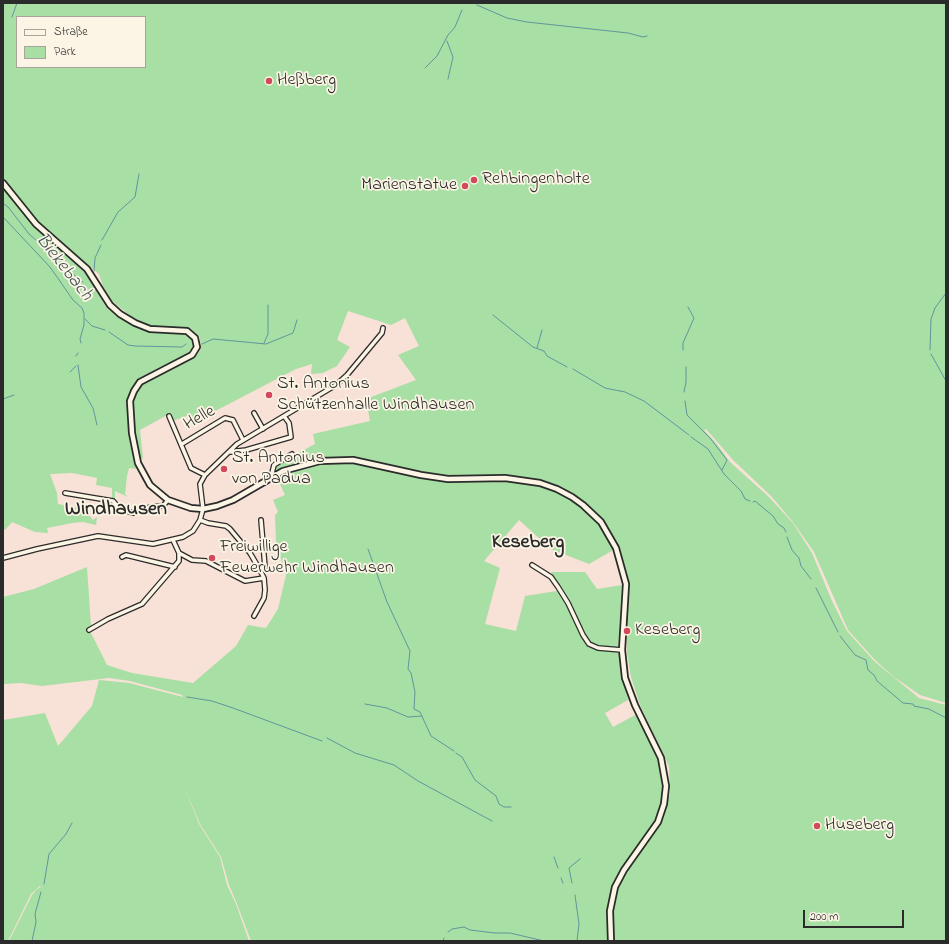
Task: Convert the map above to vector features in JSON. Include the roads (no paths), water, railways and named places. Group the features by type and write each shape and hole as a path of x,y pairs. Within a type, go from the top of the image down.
{"main road":[{"path":"3,183 36,224 87,269 110,305 120,314 135,323 150,329 182,330 191,333 195,338 197,347 192,355 140,382 130,401 132,433 138,463 150,485 168,500 185,506 203,509 224,504 271,477 295,467 320,461 353,460 448,479 519,479 540,483 557,489 590,510 606,528 616,548 626,584 622,650 624,670 629,692 657,748 664,767 666,786 664,804 658,822 621,875 611,901 611,941"}],"street":[{"path":"4,557 98,536 153,544 183,537 193,531 200,520 203,509 200,484 205,475 243,440 336,386 348,375 382,333 383,328"},
{"path":"254,413 263,429"},
{"name":"Helle","path":"169,416 191,468 205,475"},
{"path":"229,452 246,450 292,437 289,423 284,416"},
{"name":"Helle","path":"182,444 225,418 233,420 243,440"},
{"path":"271,477 274,465 292,454"},
{"path":"65,493 113,501 120,509 134,514 150,507 163,506 168,500"},
{"path":"200,520 208,524 226,526 250,553 260,570 264,578 264,598 254,616"},
{"path":"260,570 265,567 261,520"},
{"path":"89,630 108,618 142,604 179,561 179,553 173,540"},
{"path":"179,553 192,560 214,565 245,581 264,578"},
{"path":"122,557 126,556 175,567"},
{"path":"532,565 551,577 568,603 583,635 589,644 598,648 622,650"}],"waterway":[{"path":"12,17 17,3"},
{"path":"477,5 507,18 527,22 628,33 643,37 647,36"},
{"path":"425,68 437,56 448,35 455,27 462,10"},
{"path":"447,41 453,57 448,79"},
{"path":"102,240 118,212 135,197 139,174"},
{"path":"3,203 9,208 29,234 45,248 47,252 55,255 79,280 83,282"},
{"name":"Biekebach","path":"3,217 50,267 73,300 82,308 84,313 84,325 80,339 81,343"},
{"path":"94,271 95,258 101,245"},
{"path":"930,350 931,319 935,308 946,293"},
{"path":"264,343 268,334 268,305"},
{"path":"683,350 683,343 694,318 688,307"},
{"path":"493,315 533,347 544,351 547,356 567,367"},
{"path":"85,319 92,326 105,330"},
{"path":"202,344 213,339 266,344 293,333 297,320"},
{"path":"537,348 542,330"},
{"path":"109,332 128,345 182,347 186,344"},
{"path":"931,354 946,381"},
{"name":"Biekebach","path":"78,365 81,387 93,408 97,425"},
{"path":"70,372 76,366"},
{"path":"684,392 686,367"},
{"path":"573,369 605,388 625,392 644,401 689,435"},
{"path":"3,399 14,395"},
{"path":"685,401 687,415 710,438 727,460 722,470"},
{"path":"691,437 708,449 724,474 741,491 745,499 750,501"},
{"path":"753,502 755,501 773,516 786,532"},
{"path":"787,537 792,550 799,558 801,566 811,579"},
{"path":"368,549 387,602 410,651 408,669 411,673 415,692 414,709 420,712 431,736 454,751"},
{"path":"816,588 838,632"},
{"path":"840,636 855,655 866,660 868,670 874,675 877,681 903,703 913,704 914,706 929,709 946,718"},
{"path":"187,697 212,701 322,741"},
{"path":"365,704 387,708 408,717 422,716"},
{"path":"327,738 355,753 394,765 418,781 492,821"},
{"path":"456,753 462,757 475,780 496,796 499,804 504,807 511,807"},
{"path":"44,884 49,854 66,834 72,823"},
{"path":"554,857 558,868"},
{"path":"572,883 569,868 580,859"},
{"path":"561,878 563,883"},
{"path":"32,941 36,922 35,914 41,892"},
{"path":"575,895 579,924 577,941"},
{"path":"448,932 452,929 464,927 470,930 510,933 544,941"}],"place":[{"name":"Heßberg","path":"269,81"},
{"name":"Rehbingenholte","path":"474,180"},
{"name":"Marienstatue","path":"465,186"},
{"name":"St. Antonius Schützenhalle Windhausen","path":"269,395"},
{"name":"St. Antonius von Padua","path":"224,469"},
{"name":"Freiwillige Feuerwehr Windhausen","path":"212,558"},
{"name":"Keseberg","path":"627,631"},
{"name":"Huseberg","path":"817,826"}],"district":[{"name":"Windhausen","path":"116,511"},
{"name":"Keseberg","path":"528,544"}]}
